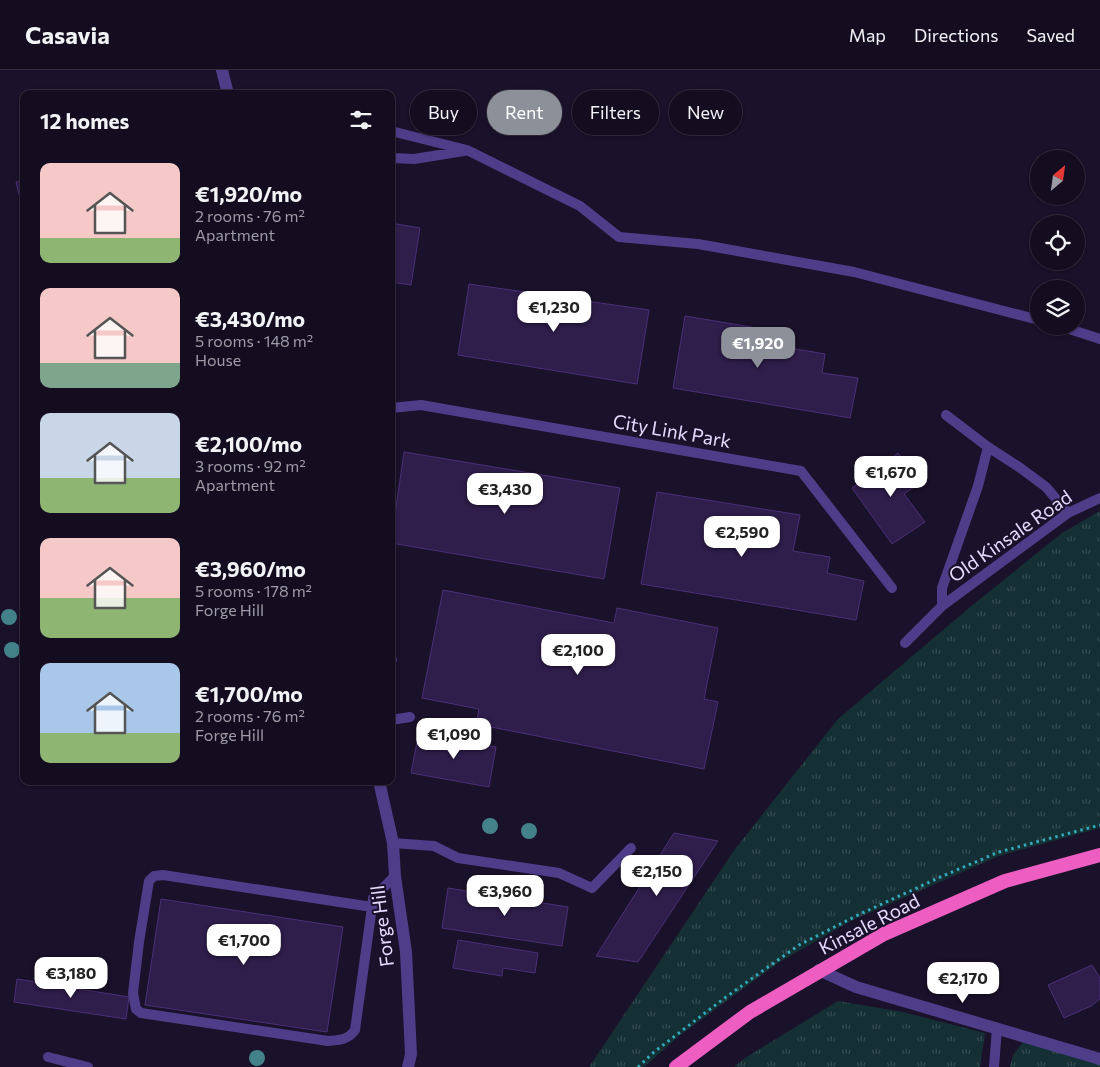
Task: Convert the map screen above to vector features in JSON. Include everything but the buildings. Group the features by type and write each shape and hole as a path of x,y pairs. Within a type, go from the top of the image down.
{"highway":[{"name":"Kinsale Road","path":"676,1067 750,1012 819,970 884,934 1005,882 1100,855"}],"street":[{"path":"222,70 227,90"},
{"name":"Forge Hill","path":"380,785 393,843 395,876 406,952 411,1054 408,1067"},
{"path":"819,970 856,987 1100,1059"}],"lane":[{"path":"395,132 468,150 580,206 619,237 698,244 854,272 1030,318"},
{"path":"395,158 414,159 468,150"},
{"path":"1085,334 1100,339"},
{"name":"City Link Park","path":"395,408 421,406 801,471 892,588"},
{"path":"946,415 1046,488 1068,514"},
{"path":"942,606 942,588 978,486 988,447"},
{"name":"Old Kinsale Road","path":"905,643 942,606 1068,514 1100,498"},
{"path":"395,719 410,717"},
{"path":"393,843 434,846 458,858 559,873 592,888 631,848"},
{"path":"372,907 173,877 154,876 149,881 139,942 133,993 136,1009 141,1013 328,1041 343,1040 355,1030 372,907 373,898 395,876"},
{"path":"994,1067 997,1028"},
{"path":"48,1057 88,1067"}],"path":[{"path":"638,1067 654,1052 711,1008 799,945 860,914 999,852 1100,825"}],"green space":[{"path":"1100,511 1100,828 999,856 851,921 778,963 679,1036 644,1067 589,1067 735,849 838,719 969,608 1062,533"},
{"path":"838,1001 903,1012 985,1033 980,1067 734,1067 745,1058"},
{"path":"1027,1037 1100,1059 1100,1067 1010,1067 1013,1055"}]}
